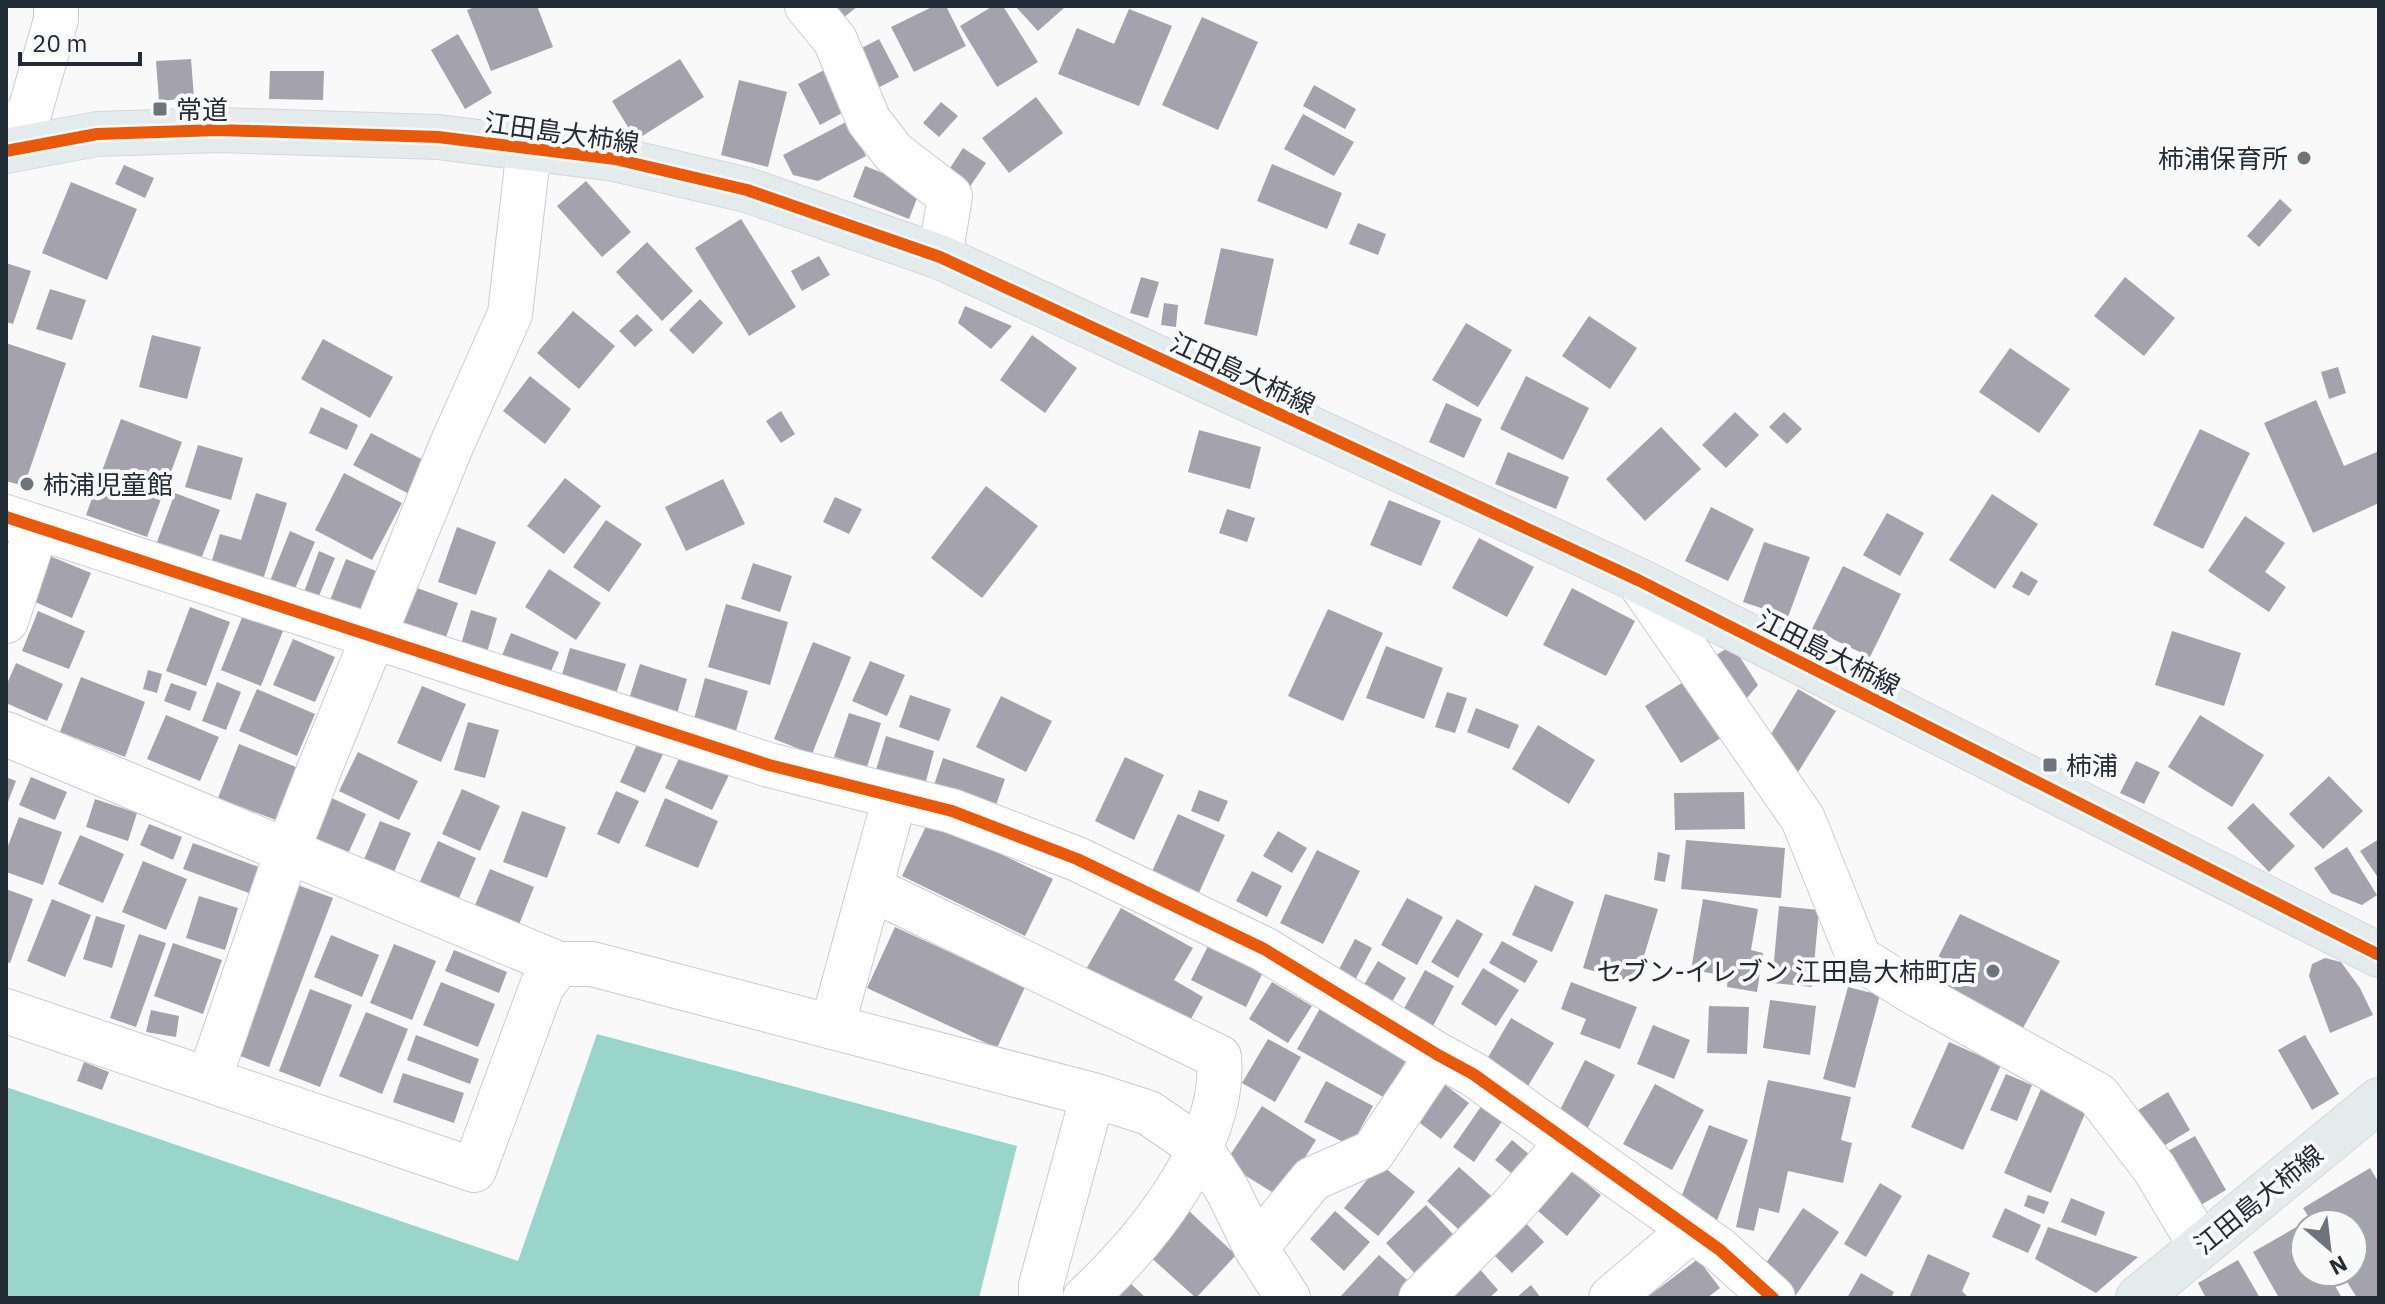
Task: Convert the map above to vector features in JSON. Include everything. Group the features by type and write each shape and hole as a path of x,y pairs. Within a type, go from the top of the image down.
{"main road":[{"name":"江田島大柿線","path":"6,151 97,134 219,130 438,137 615,159 747,190 940,257 1638,580 2379,955"},
{"name":"江田島大柿線","path":"2138,1298 2379,1100"}],"street":[{"path":"6,130 29,114 56,20 56,6"},
{"path":"807,6 835,40 869,121 894,153 950,196 940,257"},
{"path":"209,1079 287,852 452,444 510,314 529,148"},
{"path":"6,621 22,522 769,765 952,811 1091,866 1264,949 1473,1074 1720,1250 1773,1298"},
{"path":"1638,580 1803,819 1859,958 1918,995 2098,1095 2154,1168 2200,1245"},
{"path":"6,734 559,964 592,964 1093,1095 1149,1113 1201,1149 1228,1191 1256,1248 1288,1298"},
{"path":"832,1027 895,797"},
{"path":"870,888 1219,1057 1221,1078 1201,1149 1167,1206 1107,1277 1085,1298"},
{"path":"6,1011 474,1170 542,986 559,964"},
{"path":"1256,1248 1312,1179 1373,1152 1438,1055"},
{"path":"1041,1298 1041,1285 1093,1095"},
{"path":"1421,1298 1511,1208 1568,1142"},
{"path":"1611,1298 1691,1230"}],"shaded area":[{"path":"597,1034 1017,1146 979,1298 6,1298 6,1087 518,1261"}],"building":[{"path":"477,6 537,6 553,47 491,71 467,10"},
{"path":"833,6 858,6 843,18"},
{"path":"934,6 946,6 966,46 914,72 891,27"},
{"path":"993,6 1003,6 1038,62 997,87 960,26"},
{"path":"1015,6 1062,6 1064,8 1038,31"},
{"path":"1129,9 1172,26 1139,106 1058,74 1077,28 1114,44"},
{"path":"1202,17 1258,42 1218,130 1162,105"},
{"path":"458,34 492,93 465,109 431,50"},
{"path":"879,39 899,77 874,90 854,52"},
{"path":"191,59 194,98 159,101 156,61"},
{"path":"680,59 704,97 636,140 612,101"},
{"path":"824,70 846,111 820,125 798,84"},
{"path":"270,71 324,71 323,100 269,99"},
{"path":"739,80 787,92 768,167 721,155"},
{"path":"1314,85 1356,109 1345,129 1303,106"},
{"path":"1036,97 1063,133 1009,173 982,138"},
{"path":"941,102 958,116 939,137 923,123"},
{"path":"1303,114 1354,142 1334,176 1284,149"},
{"path":"848,121 866,156 818,181 793,175 783,155"},
{"path":"963,148 986,163 967,191 945,176"},
{"path":"1272,164 1342,193 1327,229 1257,201"},
{"path":"124,165 154,178 145,198 115,184"},
{"path":"865,166 921,188 909,219 853,197"},
{"path":"586,181 631,232 602,257 557,206"},
{"path":"71,182 137,209 107,280 42,253"},
{"path":"2280,199 2292,210 2259,247 2247,236"},
{"path":"741,219 796,307 749,336 695,248"},
{"path":"1358,223 1386,234 1378,255 1349,244"},
{"path":"647,242 693,291 662,321 616,272"},
{"path":"1221,248 1274,259 1257,336 1204,324"},
{"path":"819,256 830,275 802,291 791,271"},
{"path":"6,263 31,271 13,324 6,322"},
{"path":"1141,277 1159,282 1148,318 1130,313"},
{"path":"2125,277 2175,318 2144,356 2094,316"},
{"path":"50,289 86,300 72,340 36,329"},
{"path":"700,299 723,323 693,354 669,330"},
{"path":"1164,303 1178,305 1176,327 1161,325"},
{"path":"965,306 1012,326 991,349 958,323"},
{"path":"573,311 615,346 579,389 537,353"},
{"path":"637,314 653,330 635,347 619,331"},
{"path":"1589,316 1637,348 1610,389 1562,356"},
{"path":"1466,323 1512,350 1478,407 1432,380"},
{"path":"152,335 201,347 187,399 139,387"},
{"path":"1032,335 1077,368 1045,413 1000,380"},
{"path":"323,339 393,377 370,418 301,379"},
{"path":"6,343 66,363 24,486 6,481"},
{"path":"2010,348 2070,389 2039,433 1979,392"},
{"path":"2338,367 2346,393 2329,399 2321,372"},
{"path":"530,376 571,409 545,444 503,411"},
{"path":"1526,376 1589,408 1563,460 1500,429"},
{"path":"2316,400 2344,466 2379,451 2379,503 2313,533 2264,423"},
{"path":"1446,403 1482,419 1464,458 1429,442"},
{"path":"321,407 358,425 347,450 309,433"},
{"path":"781,411 795,434 781,443 766,421"},
{"path":"1735,412 1759,435 1726,468 1702,445"},
{"path":"1784,412 1802,429 1787,444 1769,427"},
{"path":"121,419 182,442 147,537 86,515"},
{"path":"1661,427 1701,469 1645,521 1606,479"},
{"path":"2200,429 2250,453 2203,549 2153,525"},
{"path":"1199,430 1261,447 1250,489 1188,472"},
{"path":"371,433 431,464 413,496 353,465"},
{"path":"198,445 243,458 231,500 185,487"},
{"path":"1508,452 1569,477 1556,509 1495,484"},
{"path":"344,473 402,503 372,560 315,530"},
{"path":"565,478 601,506 564,554 527,526"},
{"path":"723,479 745,524 686,551 665,507"},
{"path":"986,486 1038,526 982,598 931,558"},
{"path":"175,493 220,510 198,567 154,550"},
{"path":"256,493 287,503 262,583 210,567 220,534 241,540"},
{"path":"1992,494 2038,524 1995,589 1949,560"},
{"path":"835,497 862,509 849,534 823,522"},
{"path":"1389,500 1441,521 1421,566 1370,545"},
{"path":"1711,507 1754,529 1728,581 1685,561"},
{"path":"1227,509 1255,518 1247,542 1219,533"},
{"path":"1887,513 1924,533 1900,576 1863,555"},
{"path":"2245,516 2285,543 2265,572 2286,587 2269,612 2208,571"},
{"path":"606,520 642,544 609,592 573,567"},
{"path":"457,527 496,542 476,595 438,582"},
{"path":"290,531 315,542 294,591 270,581"},
{"path":"1479,538 1534,567 1507,617 1452,588"},
{"path":"1764,542 1810,557 1788,617 1743,602"},
{"path":"319,551 335,558 318,598 304,592"},
{"path":"45,554 91,573 72,618 26,598"},
{"path":"346,559 376,571 360,615 329,603"},
{"path":"753,563 792,576 780,612 741,599"},
{"path":"1843,566 1901,594 1870,657 1812,629"},
{"path":"549,569 601,603 576,640 525,607"},
{"path":"2021,571 2038,581 2029,596 2012,587"},
{"path":"409,585 458,603 444,643 395,626"},
{"path":"1572,588 1635,621 1606,676 1543,645"},
{"path":"726,604 788,622 770,685 708,667"},
{"path":"190,607 230,622 206,686 166,671"},
{"path":"1328,609 1383,633 1343,721 1288,696"},
{"path":"471,610 497,618 486,656 460,648"},
{"path":"38,611 85,631 69,669 22,651"},
{"path":"243,615 283,631 261,686 221,670"},
{"path":"2172,631 2241,653 2224,706 2155,685"},
{"path":"511,633 559,652 547,681 499,663"},
{"path":"293,639 335,657 315,702 273,685"},
{"path":"813,642 851,657 812,754 774,739"},
{"path":"1732,645 1758,685 1741,705 1710,659"},
{"path":"1386,646 1443,668 1424,719 1366,698"},
{"path":"570,648 626,664 615,697 560,681"},
{"path":"870,661 905,675 887,716 852,701"},
{"path":"16,663 63,684 47,721 6,703 6,686"},
{"path":"640,664 687,679 676,717 628,702"},
{"path":"148,670 162,674 157,693 143,689"},
{"path":"81,677 145,702 125,757 60,732"},
{"path":"705,678 748,691 736,731 694,719"},
{"path":"1685,681 1721,738 1681,763 1645,706"},
{"path":"217,682 241,692 226,730 202,721"},
{"path":"171,683 197,692 190,711 164,701"},
{"path":"422,686 466,704 441,762 397,743"},
{"path":"257,689 315,714 297,756 239,731"},
{"path":"1798,689 1836,711 1795,777 1768,739"},
{"path":"1447,692 1467,698 1455,733 1435,727"},
{"path":"910,695 951,709 939,741 899,727"},
{"path":"1001,696 1052,721 1026,772 976,747"},
{"path":"1476,708 1519,725 1509,749 1467,732"},
{"path":"849,713 881,723 867,767 834,757"},
{"path":"166,715 219,737 200,781 147,759"},
{"path":"2200,715 2264,755 2232,807 2168,767"},
{"path":"468,722 499,730 485,778 454,770"},
{"path":"1538,725 1595,760 1569,804 1512,769"},
{"path":"886,736 934,751 925,785 876,770"},
{"path":"639,740 664,752 645,793 620,782"},
{"path":"239,744 296,767 276,820 218,798"},
{"path":"358,752 418,781 399,820 339,791"},
{"path":"682,752 729,775 712,810 665,788"},
{"path":"1125,757 1164,775 1134,840 1095,821"},
{"path":"943,758 1005,779 995,808 933,788"},
{"path":"2136,761 2160,772 2144,804 2120,793"},
{"path":"2329,776 2363,811 2323,849 2289,814"},
{"path":"6,777 16,781 6,807"},
{"path":"31,777 67,792 55,820 19,805"},
{"path":"462,789 500,806 480,851 442,834"},
{"path":"1199,790 1228,801 1219,822 1191,811"},
{"path":"616,791 639,801 619,844 597,834"},
{"path":"1744,792 1745,829 1675,830 1674,793"},
{"path":"323,794 366,814 347,856 303,837"},
{"path":"665,798 718,821 698,868 645,846"},
{"path":"95,799 137,813 128,841 86,827"},
{"path":"2253,803 2295,846 2269,872 2227,828"},
{"path":"522,811 566,827 547,878 503,862"},
{"path":"1178,814 1225,835 1197,897 1150,876"},
{"path":"19,817 62,832 43,885 6,872 6,851"},
{"path":"929,820 1053,879 1025,936 902,876"},
{"path":"380,821 411,833 393,874 363,862"},
{"path":"149,824 182,837 173,860 140,845"},
{"path":"1278,831 1307,848 1292,873 1263,856"},
{"path":"80,835 124,854 103,903 58,884"},
{"path":"2379,839 2379,879 2360,851"},
{"path":"1686,840 1785,848 1781,898 1681,889"},
{"path":"438,841 476,858 457,903 418,886"},
{"path":"193,843 259,867 249,893 183,869"},
{"path":"2347,847 2377,895 2362,905 2331,893 2314,868"},
{"path":"1317,850 1360,871 1323,944 1280,923"},
{"path":"1658,852 1670,855 1665,882 1654,880"},
{"path":"143,861 187,879 166,930 122,912"},
{"path":"490,869 534,887 518,927 473,910"},
{"path":"1252,871 1282,886 1267,917 1236,901"},
{"path":"295,884 333,898 269,1067 230,1052"},
{"path":"1535,885 1574,902 1552,952 1512,935"},
{"path":"6,889 33,899 10,963 6,962"},
{"path":"1605,894 1658,909 1636,983 1583,968"},
{"path":"199,896 238,908 225,950 186,938"},
{"path":"1407,898 1443,917 1417,965 1381,945"},
{"path":"52,899 91,915 65,977 27,961"},
{"path":"1703,899 1758,909 1751,950 1763,953 1757,992 1727,987 1728,976 1691,970"},
{"path":"1779,906 1819,910 1812,987 1772,983"},
{"path":"1121,908 1193,948 1174,980 1203,997 1186,1028 1085,971"},
{"name":"セブン-イレブン 江田島大柿町店","path":"1960,914 2060,961 2023,1028 1926,981"},
{"path":"96,916 125,925 112,968 83,959"},
{"path":"1457,919 1483,934 1458,978 1431,962"},
{"path":"895,927 1025,987 997,1048 867,988"},
{"path":"139,934 166,943 136,1027 110,1018"},
{"path":"331,935 379,955 362,997 314,977"},
{"path":"1355,939 1372,948 1354,982 1337,973"},
{"path":"1502,941 1538,961 1525,983 1489,963"},
{"path":"1210,942 1264,970 1246,1007 1191,980"},
{"path":"173,943 222,960 203,1014 154,996"},
{"path":"394,944 436,961 412,1020 370,1003"},
{"path":"454,950 507,972 499,993 445,971"},
{"path":"2325,958 2341,962 2360,988 2373,1015 2330,1033 2309,976 2312,964"},
{"path":"1378,961 1406,978 1390,1005 1362,988"},
{"path":"1483,968 1519,990 1496,1026 1461,1004"},
{"path":"1425,970 1454,986 1431,1030 1401,1014"},
{"path":"441,982 495,1004 478,1047 423,1025"},
{"path":"1272,982 1312,1006 1288,1043 1249,1019"},
{"path":"1571,982 1637,1007 1620,1049 1580,1034 1586,1019 1561,1009"},
{"path":"1848,987 1880,995 1855,1088 1823,1079"},
{"path":"310,989 352,1005 320,1087 279,1071"},
{"path":"1770,1000 1816,1006 1810,1055 1763,1048"},
{"path":"1322,1005 1409,1055 1385,1098 1297,1049"},
{"path":"1709,1006 1749,1007 1747,1054 1707,1053"},
{"path":"151,1010 179,1016 176,1037 146,1032"},
{"path":"366,1012 408,1029 382,1094 339,1076"},
{"path":"1511,1018 1554,1043 1525,1091 1483,1066"},
{"path":"1653,1025 1690,1040 1674,1079 1637,1064"},
{"path":"416,1035 479,1059 470,1084 407,1060"},
{"path":"2305,1035 2339,1094 2312,1110 2278,1050"},
{"path":"1268,1039 1301,1057 1275,1102 1242,1083"},
{"path":"1949,1042 2001,1065 1963,1150 1911,1127"},
{"path":"1585,1060 1615,1075 1585,1133 1556,1118"},
{"path":"84,1062 109,1072 102,1090 77,1081"},
{"path":"403,1073 464,1093 454,1123 393,1102"},
{"path":"2006,1074 2032,1085 2017,1121 1990,1110"},
{"path":"1768,1080 1851,1097 1841,1140 1852,1143 1843,1183 1788,1171 1779,1213 1759,1208 1754,1231 1736,1227"},
{"path":"1326,1081 1373,1106 1351,1146 1304,1122"},
{"path":"1444,1084 1469,1103 1441,1139 1416,1120"},
{"path":"1655,1084 1704,1110 1672,1170 1623,1144"},
{"path":"2041,1089 2087,1109 2051,1193 2004,1173"},
{"path":"2168,1092 2190,1130 2152,1153 2130,1115"},
{"path":"1482,1105 1503,1120 1474,1162 1453,1147"},
{"path":"1262,1106 1316,1140 1280,1197 1225,1163"},
{"path":"1709,1125 1748,1140 1716,1223 1677,1208"},
{"path":"2195,1136 2226,1190 2191,1211 2159,1156"},
{"path":"1512,1140 1537,1161 1521,1181 1495,1160"},
{"path":"1380,1164 1415,1192 1378,1236 1344,1208"},
{"path":"1565,1166 1601,1195 1567,1236 1532,1206"},
{"path":"1459,1167 1498,1202 1466,1236 1427,1201"},
{"path":"2370,1168 2379,1183 2379,1298 2357,1298 2351,1288 2369,1288 2369,1208 2303,1208"},
{"path":"1880,1183 1902,1196 1866,1257 1844,1244"},
{"path":"2028,1195 2049,1202 2044,1214 2024,1206"},
{"path":"2071,1198 2105,1212 2096,1236 2061,1222"},
{"path":"1426,1205 1463,1245 1424,1283 1386,1243"},
{"path":"1803,1208 1839,1232 1796,1295 1760,1272"},
{"path":"2005,1208 2041,1225 2028,1253 1992,1237"},
{"path":"1189,1211 1236,1255 1196,1298 1147,1254"},
{"path":"1335,1211 1370,1242 1344,1271 1310,1239"},
{"path":"1521,1218 1544,1242 1512,1273 1489,1250"},
{"path":"2048,1227 2138,1257 2096,1293 2035,1259"},
{"path":"2289,1231 2289,1288 2336,1288 2342,1298 2279,1298 2253,1252"},
{"path":"1928,1254 1970,1273 1962,1291 1969,1298 1909,1298"},
{"path":"1379,1255 1417,1289 1408,1298 1339,1298"},
{"path":"1698,1259 1720,1288 1707,1298 1646,1298"},
{"path":"2238,1260 2260,1298 2206,1298 2198,1283"},
{"path":"1478,1267 1498,1290 1489,1298 1441,1298"},
{"path":"1861,1273 1894,1292 1891,1298 1847,1298"},
{"path":"1127,1280 1146,1298 1109,1298"},
{"path":"1531,1285 1541,1298 1516,1298"}],"cycle path":[{"path":"6,151 97,134 219,130 438,137 615,159 747,190 940,257 1638,580 2379,955"},
{"path":"6,517 769,765 952,811 1077,859 1264,949 1473,1074 1720,1250 1773,1298"}],"place":[{"name":"常道","path":"160,109"},
{"name":"柿浦保育所","path":"2304,158"},
{"name":"柿浦児童館","path":"27,484"},
{"name":"柿浦","path":"2050,765"},
{"name":"セブン-イレブン 江田島大柿町店","path":"1993,971"}]}
